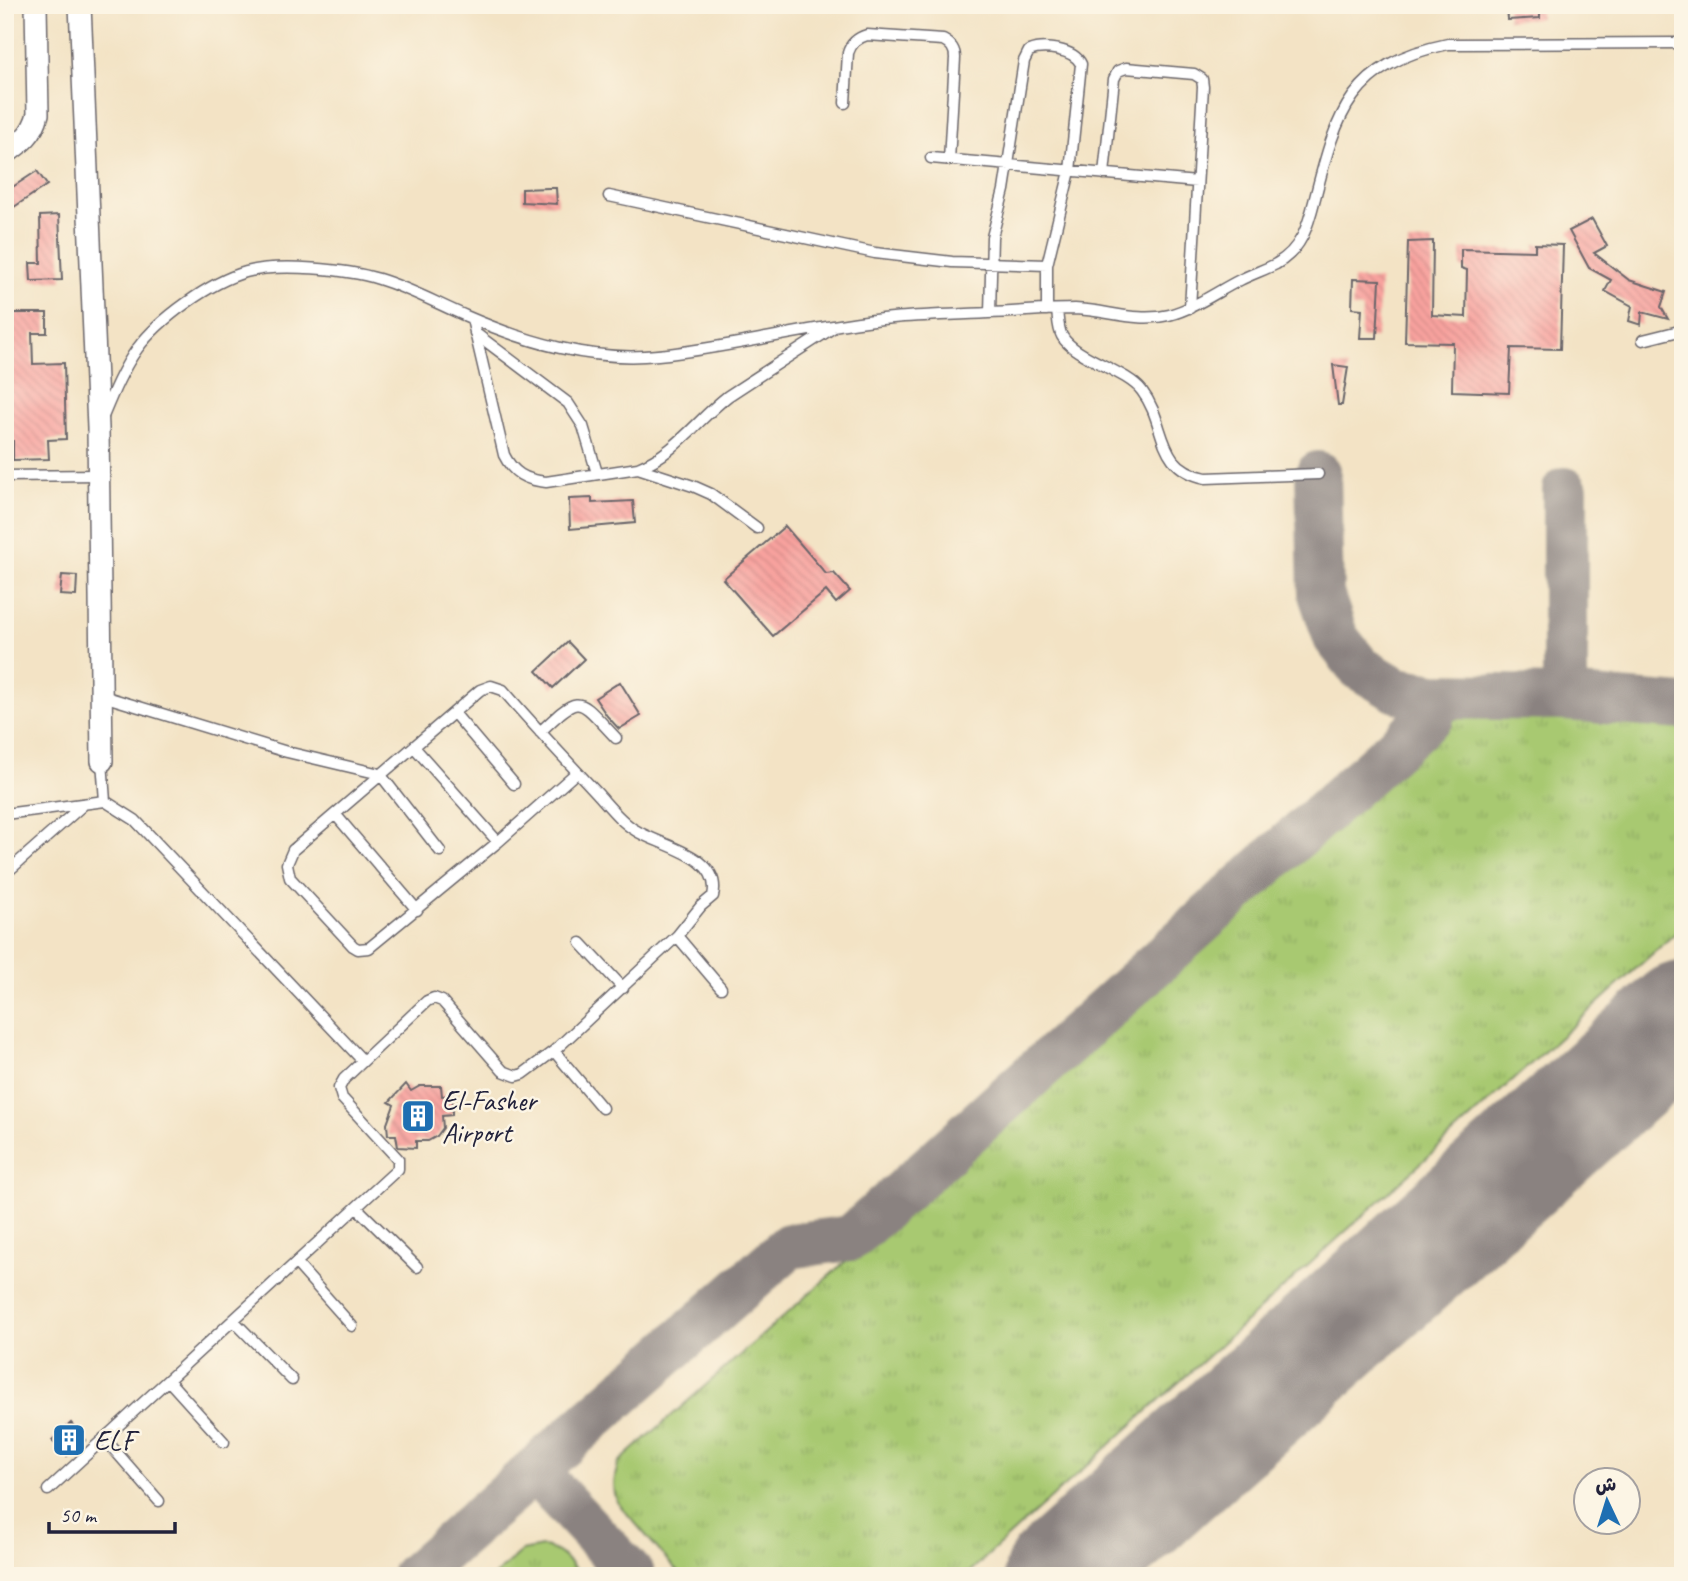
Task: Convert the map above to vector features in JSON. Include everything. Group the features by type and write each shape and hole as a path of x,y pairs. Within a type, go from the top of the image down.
{"street":[{"path":"5,154 28,137 35,127 38,114 36,5"},
{"path":"80,5 98,428 102,761"}],"lane":[{"path":"845,103 848,53 854,41 860,37 867,35 943,40 953,47 955,58 949,160"},
{"path":"98,428 122,374 151,331 170,314 225,280 244,272 265,268 376,278 472,319 545,345 617,356 689,351 892,318 1052,310 1099,311 1144,318 1167,316 1190,308 1241,279 1279,262 1299,243 1306,231 1330,140 1343,110 1362,85 1387,64 1417,50 1448,44 1683,43"},
{"path":"990,313 994,225 1004,190 1024,61 1029,51 1039,48 1070,53 1081,65 1070,171 1047,265 1052,310 1066,342 1129,380 1143,392 1172,460 1193,475 1206,478 1318,474"},
{"path":"1104,174 1114,79 1118,71 1126,68 1194,74 1203,83 1190,308"},
{"path":"931,158 1197,182"},
{"path":"609,196 875,253 952,262 1047,265"},
{"path":"472,319 503,455 510,467 520,475 533,481 546,482 638,468 665,454 728,396 837,325"},
{"path":"1643,340 1683,330"},
{"path":"475,333 568,403 583,426 597,473"},
{"path":"638,468 710,494 757,528"},
{"path":"5,476 98,475"},
{"path":"48,1490 398,1169 400,1162 339,1094 340,1083 427,1001 434,998 442,1001 503,1071 523,1074 554,1051 622,988 677,936 701,906 713,896 713,877 709,871 681,850 630,827 503,690 491,686 480,691 380,774 289,856 289,878 353,946 358,949 374,946 577,772"},
{"path":"103,696 287,752 380,774 440,851"},
{"path":"540,732 566,707 576,703 586,707 616,738"},
{"path":"453,713 514,784"},
{"path":"414,747 498,842"},
{"path":"102,761 105,801"},
{"path":"5,814 105,801 135,820 363,1061"},
{"path":"5,874 83,805"},
{"path":"335,814 418,909"},
{"path":"677,936 721,988"},
{"path":"581,943 622,988"},
{"path":"554,1051 602,1108"},
{"path":"357,1208 417,1267"},
{"path":"296,1263 352,1326"},
{"path":"233,1320 292,1380"},
{"path":"168,1380 224,1443"},
{"path":"104,1438 159,1501"}],"green space":[{"path":"1464,714 1683,724 1683,926 965,1576 681,1576 617,1502 614,1482 619,1462 855,1253 854,1248 1265,882 1374,780 1447,727 1457,716"},
{"path":"542,1547 559,1553 581,1576 494,1576 522,1551"}],"building":[{"path":"1507,5 1540,5 1540,18 1508,20"},
{"path":"37,171 47,185 5,213 5,192"},
{"path":"556,188 557,204 522,202 522,189"},
{"path":"59,215 62,280 31,281 30,263 41,263 40,216"},
{"path":"1592,219 1607,246 1594,253 1629,280 1666,292 1661,307 1668,319 1642,312 1641,325 1629,321 1632,306 1605,291 1611,280 1589,268 1569,231"},
{"path":"1433,241 1432,315 1466,317 1467,270 1461,268 1461,249 1535,251 1535,244 1563,245 1560,349 1511,348 1509,393 1452,391 1453,343 1405,342 1408,242"},
{"path":"1353,279 1380,280 1377,338 1360,338 1362,309 1352,308"},
{"path":"5,313 47,313 47,333 32,333 33,364 64,363 66,439 48,440 49,459 13,460 13,441 7,441"},
{"path":"1333,365 1348,367 1342,405 1338,405"},
{"path":"592,498 592,503 633,501 635,523 570,529 569,499"},
{"path":"785,526 826,574 834,573 850,591 836,603 826,591 773,636 723,579"},
{"path":"62,575 77,576 76,596 60,595"},
{"path":"568,642 584,659 553,688 537,671"},
{"path":"620,682 641,716 619,729 595,698"},
{"name":"El-Fasher Airport","path":"406,1084 411,1091 420,1086 441,1086 442,1096 452,1095 452,1115 442,1116 443,1128 437,1136 428,1141 416,1141 416,1148 398,1147 396,1135 388,1135 387,1124 394,1105 389,1102"},
{"name":"ELF","path":"71,1423 86,1440 67,1456 52,1440"}],"taxiway":[{"path":"414,1576 789,1246 851,1238 1432,715 1434,696 1397,690 1360,668 1336,638 1321,594 1318,474"},
{"path":"1434,696 1565,698 1565,490"},
{"path":"1565,698 1683,707"},
{"path":"534,1470 633,1576"}],"runway":[{"path":"1061,1576 1683,1018"}],"place":[{"name":"El-Fasher Airport","path":"418,1116"},
{"name":"ELF","path":"69,1440"}]}
